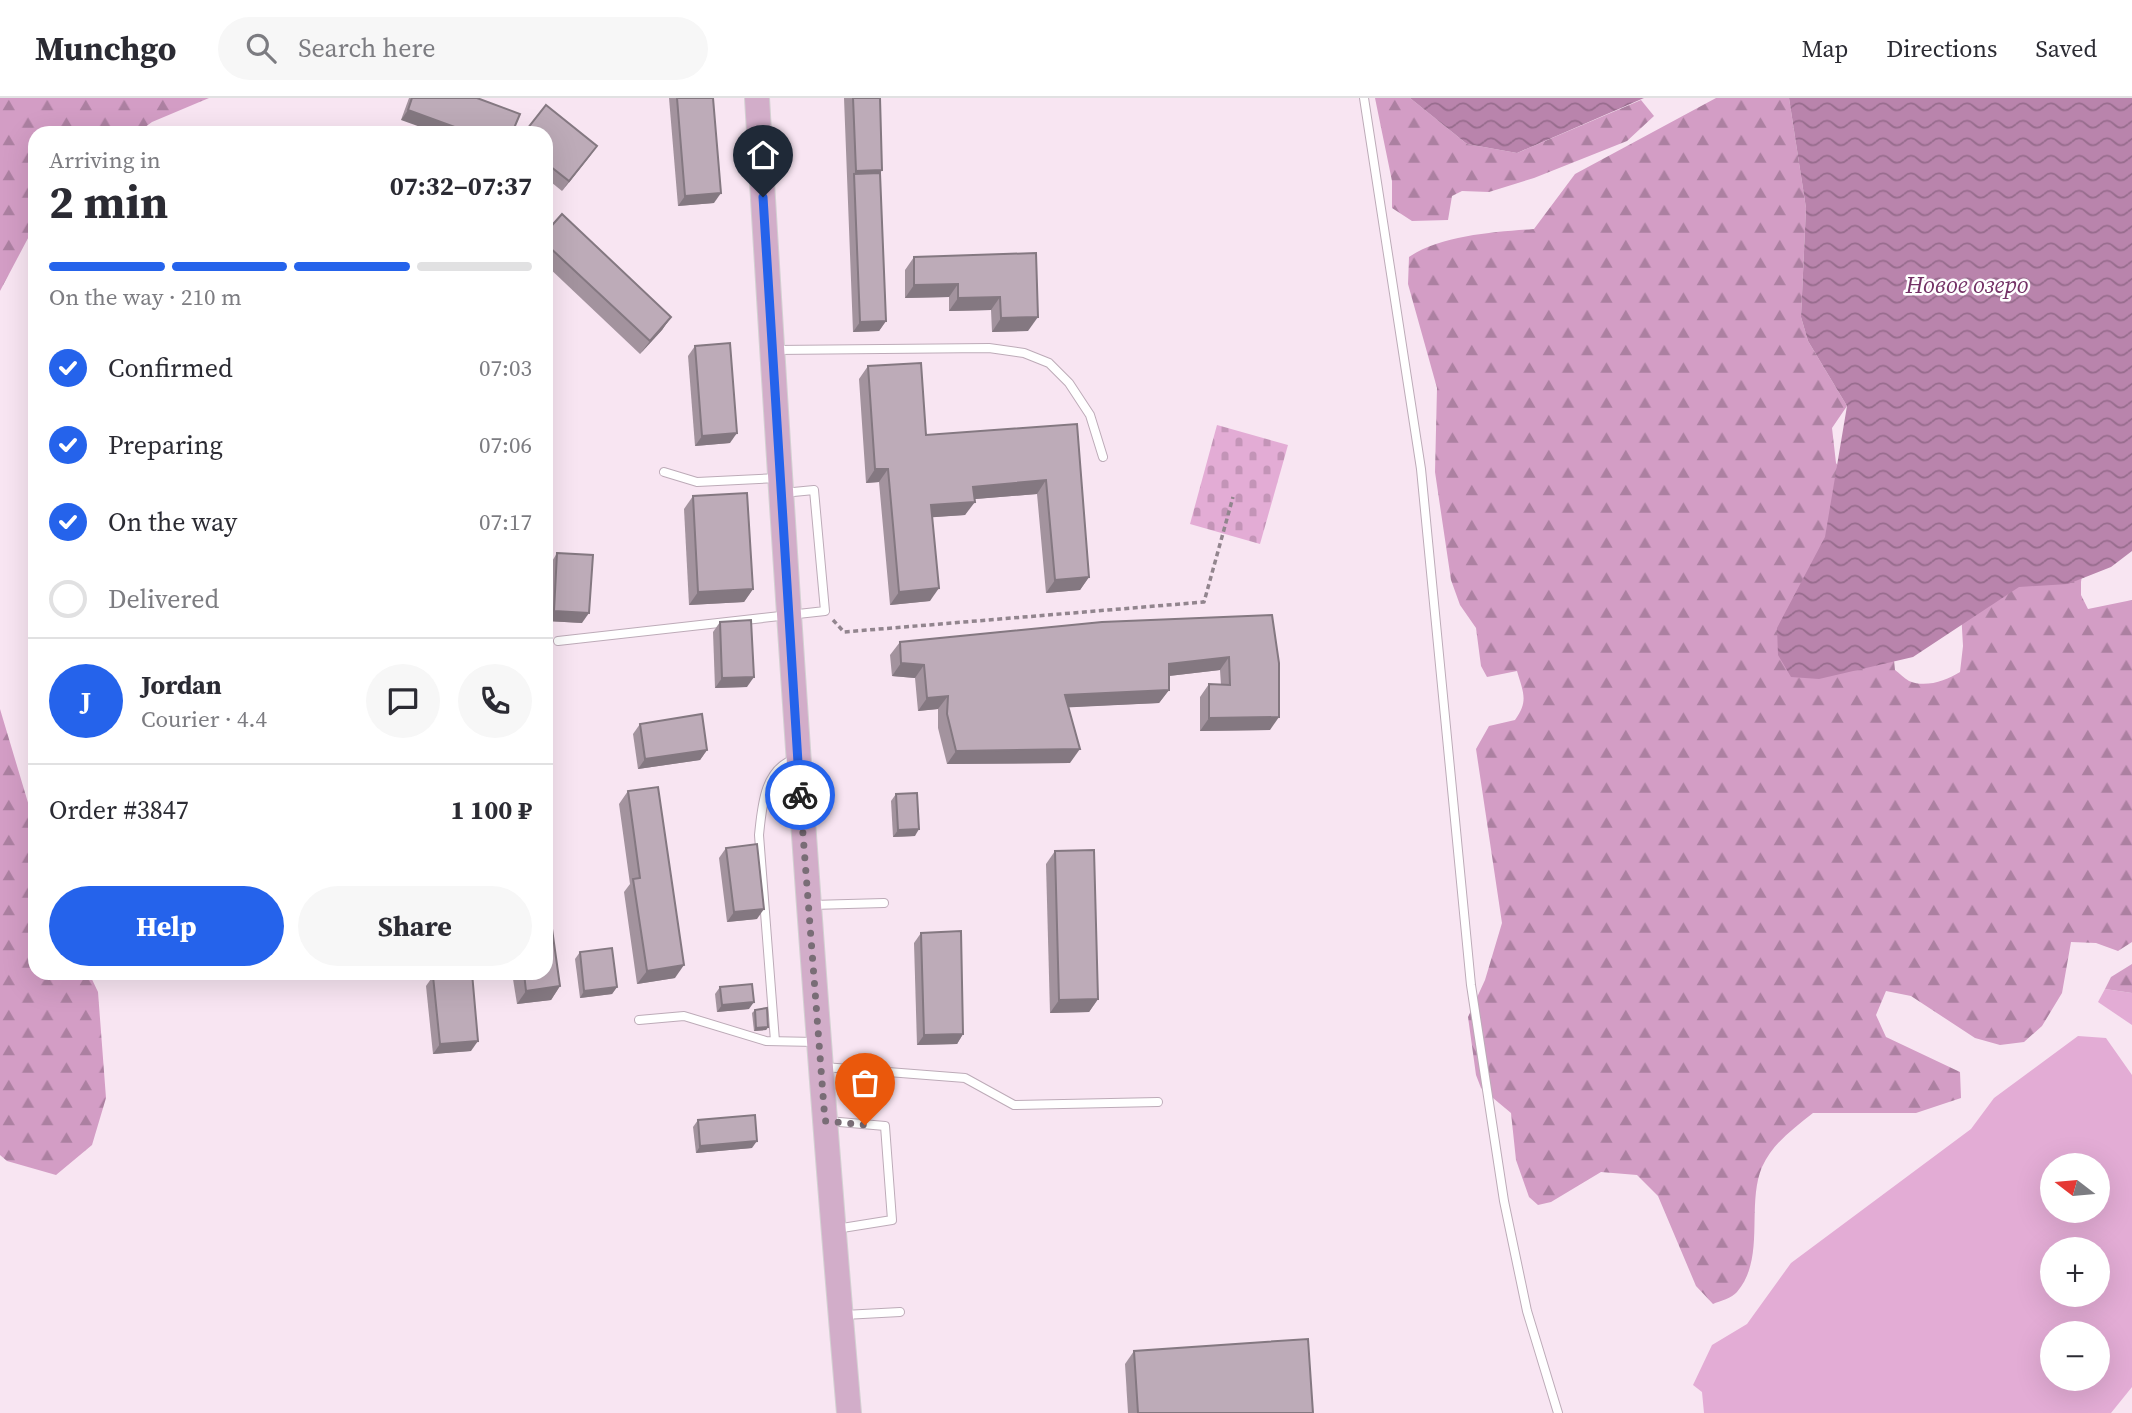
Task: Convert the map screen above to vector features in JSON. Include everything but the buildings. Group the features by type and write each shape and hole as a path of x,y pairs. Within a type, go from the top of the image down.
{"main road":[{"path":"757,98 798,758 849,1413"}],"lane":[{"path":"1364,98 1421,469 1471,985 1504,1201 1528,1311 1558,1413"},
{"path":"772,350 989,348 1024,353 1049,363 1069,383 1090,415 1103,457"},
{"path":"558,641 825,611 814,490 697,482 664,472"},
{"path":"775,1041 760,835 761,815 769,782 785,762 798,758"},
{"path":"809,905 884,903"},
{"path":"639,1020 684,1016 766,1041 819,1042"},
{"path":"821,1067 965,1078 1014,1105 1158,1102"},
{"path":"825,1121 885,1126 892,1220 833,1229"},
{"path":"841,1315 900,1312"}],"path":[{"path":"825,611 844,632 1204,602 1233,497"}],"green space":[{"path":"0,98 209,98 147,126 28,126 28,238 0,291"},
{"path":"1375,98 1410,98 1467,144 1517,153 1641,100 1654,116 1627,141 1534,178 1489,192 1462,191 1452,196 1448,220 1412,221 1392,208 1392,181"},
{"path":"1716,98 1789,98 1806,208 1801,317 1808,341 1847,406 1832,428 1836,463 1852,485 1891,631 1895,670 1909,681 1922,684 1942,681 1960,672 1963,646 1959,576 2091,516 2081,595 2088,609 2132,600 2132,942 2118,951 2096,943 2071,942 2062,993 2042,1026 2024,1042 2000,1045 1975,1038 1911,996 1886,991 1876,1015 1886,1037 1960,1072 1961,1098 1916,1113 1813,1113 1798,1125 1778,1144 1762,1167 1755,1198 1751,1264 1746,1278 1735,1294 1713,1304 1696,1286 1658,1196 1637,1175 1601,1172 1551,1202 1538,1205 1529,1197 1516,1160 1511,1113 1481,1088 1476,1075 1468,1017 1485,980 1502,923 1476,749 1489,726 1515,720 1524,696 1517,671 1487,677 1481,666 1476,628 1460,605 1451,580 1435,472 1437,388 1408,284 1409,257 1453,239 1534,229 1575,174"},
{"path":"1217,425 1288,445 1260,544 1190,524"},
{"path":"0,709 28,803 28,980 92,980 98,992 106,1098 92,1145 56,1175 7,1161 0,1155"},
{"path":"2132,964 2132,993 2105,989 2111,977"},
{"path":"2105,989 2132,993 2132,1025 2098,1002"},
{"path":"2078,1036 2106,1038 2132,1075 2132,1387 2111,1413 1704,1413 1702,1392 1693,1385 1712,1345 1747,1324 1791,1263 1971,1129 1994,1098"}],"water":[{"path":"1410,98 1644,98 1517,153 1467,144"},
{"name":"Новое озеро","path":"1789,98 2132,98 2132,551 2111,567 2068,584 2019,587 1913,657 1819,679 1791,677 1778,655 1777,628 1825,537 1847,406 1808,341 1801,317 1806,208"}],"way so far":[{"path":"800,795 825,1121 865,1125"}],"route":[{"path":"763,197 800,795"}]}
